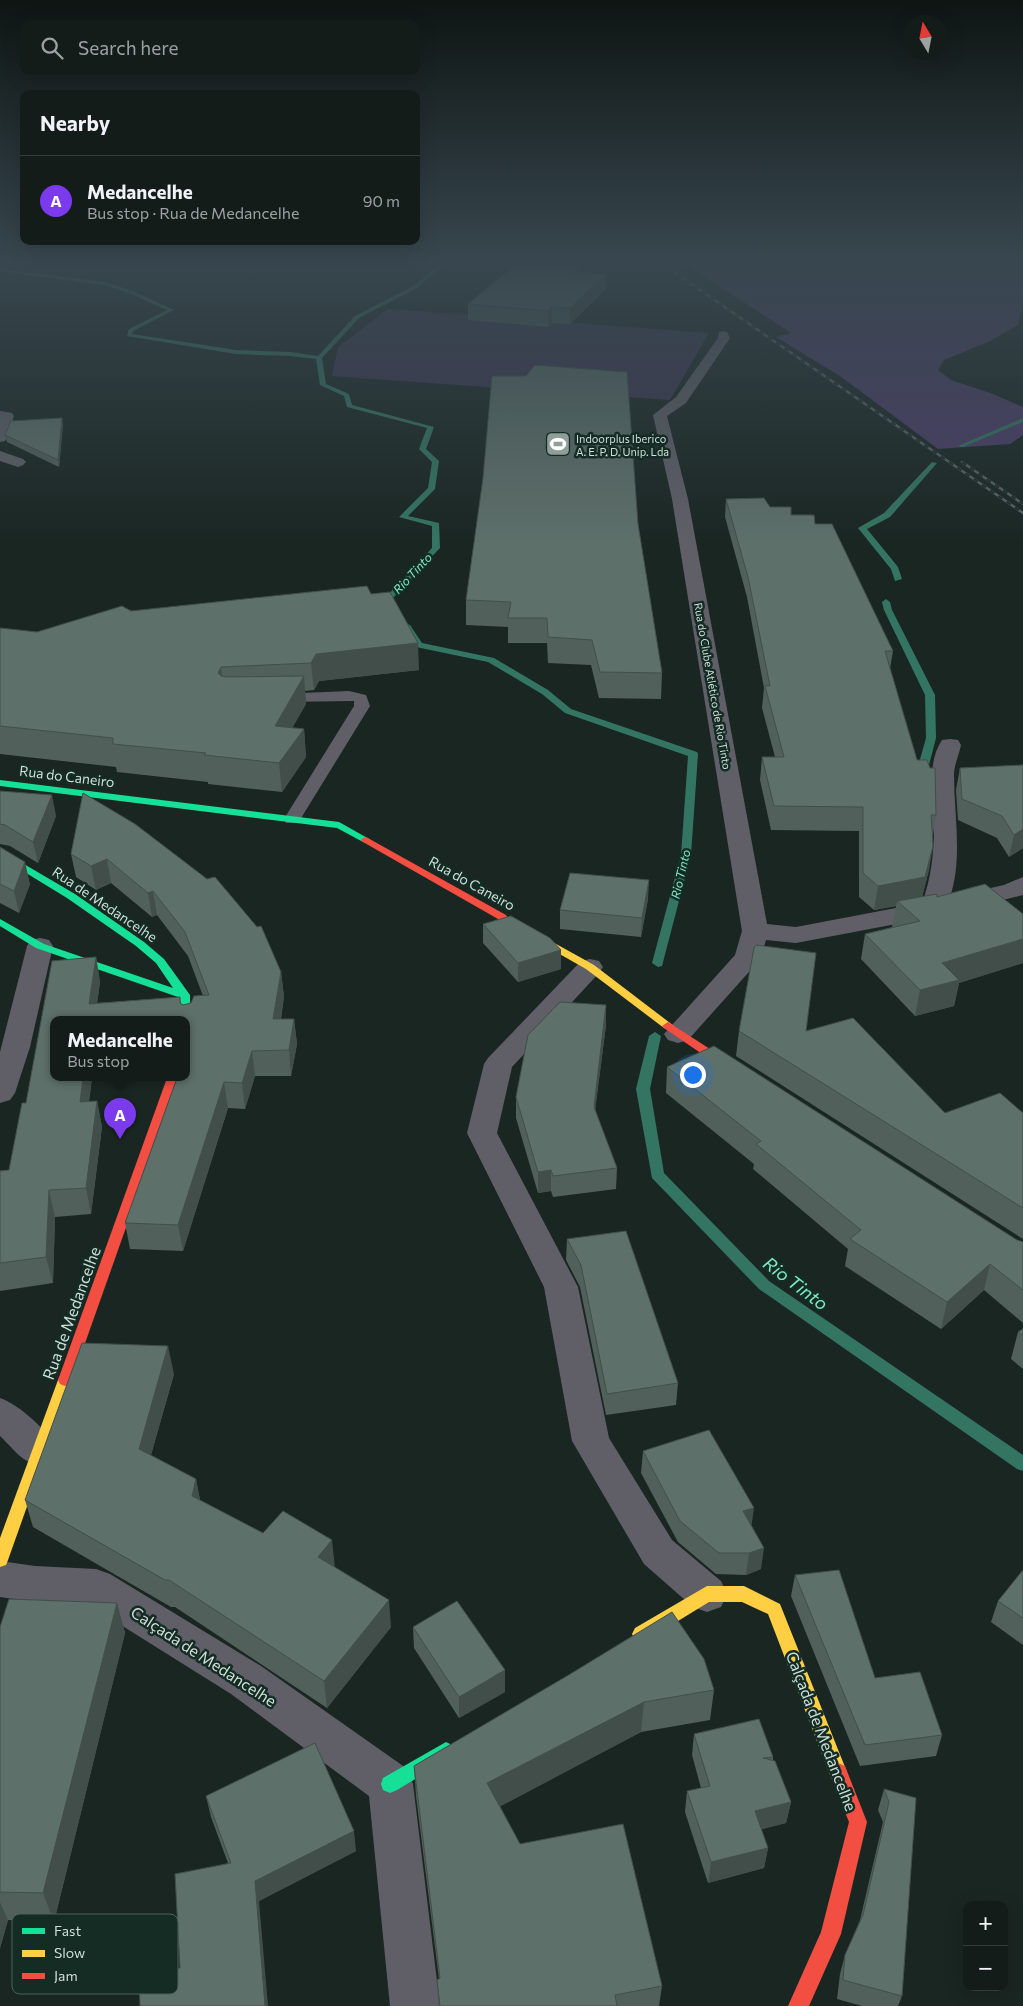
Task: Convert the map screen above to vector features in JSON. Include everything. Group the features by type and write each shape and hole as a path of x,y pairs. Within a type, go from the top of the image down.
{"street":[{"name":"Rua do Clube Atlético de Rio Tinto","path":"678,1034 748,957 756,931 680,499 660,415 681,400 711,357"},
{"path":"0,415 7,416 0,438"},
{"path":"0,456 18,462"},
{"path":"933,910 942,883 946,828 943,773 950,744"},
{"name":"Rua do Caneiro","path":"0,783 339,825 590,967 678,1034 743,1076"},
{"name":"Rua de Medancelhe","path":"0,853 71,896 140,944 160,961 184,995"},
{"path":"756,931 796,935 933,910 1013,890 1023,884"},
{"path":"0,922 40,946 184,995 184,1016"},
{"path":"0,1093 16,1047 40,946"},
{"path":"590,967 498,1064 482,1133 561,1287 591,1441 658,1552 707,1594 633,1640"},
{"name":"Rua de Medancelhe","path":"0,1560 171,1081"},
{"path":"0,1413 39,1450"},
{"name":"Calçada de Medancelhe","path":"0,1579 35,1584 96,1588 246,1680 390,1784"},
{"name":"Calçada de Medancelhe","path":"707,1594 744,1594 774,1609 858,1822 831,1934 798,2006"},
{"path":"415,2006 390,1784 458,1744"}],"lane":[{"path":"260,698 349,695 361,698 362,706 292,819"}],"shaded area":[{"path":"336,357 695,357 670,400 332,376"},
{"path":"808,357 952,357 944,360 938,370 951,380 993,394 1023,407 1023,435 1010,444 938,449 840,376"}],"building":[{"path":"535,365 627,372 638,524 662,673 600,672 592,640 548,637 547,618 508,618 511,602 466,600 483,478 492,376 526,376"},
{"path":"62,418 58,460 5,435 11,421"},
{"path":"764,498 770,507 791,507 791,515 814,515 815,524 832,524 893,651 885,651 917,760 927,760 930,768 935,768 936,815 931,815 933,846 925,877 878,886 863,873 863,807 774,806 762,757 784,757 765,686 770,686 748,577 726,499"},
{"path":"367,586 371,594 390,592 418,643 316,654 311,663 221,667 218,673 226,677 304,676 275,726 304,729 279,763 204,755 206,753 113,744 113,738 0,726 0,628 37,632 122,606 131,611"},
{"path":"1023,765 1023,829 1014,835 1002,816 962,799 960,768"},
{"path":"0,791 52,795 33,842 5,825 0,824"},
{"path":"83,793 135,824 207,879 215,877 257,927 261,926 281,972 273,1019 294,1019 289,1050 252,1051 242,1083 224,1082 178,1225 125,1223 176,1081 190,1081 190,1016 50,1016 50,1081 83,1081 80,1102 97,1101 86,1188 49,1190 46,1257 0,1263 0,1171 9,1170 22,1103 26,1103 52,961 96,957 89,1004 180,997 180,1003 183,1005 191,1003 194,996 209,995 185,932 153,891 148,893 107,859 91,866 71,854"},
{"path":"0,847 25,862 14,891 0,884"},
{"path":"570,873 649,880 642,918 560,910"},
{"path":"985,884 1023,914 1023,939 942,963 959,980 920,990 865,934 920,921 897,901 937,894 937,897"},
{"path":"511,916 550,938 561,950 518,963 483,924"},
{"path":"756,945 816,953 806,1031 853,1018 945,1113 1000,1093 1023,1113 1023,1208 739,1031"},
{"path":"560,1002 606,1005 594,1107 617,1168 553,1176 551,1170 538,1172 516,1097 528,1035"},
{"path":"714,1046 1017,1240 1023,1242 1023,1290 990,1264 947,1302 850,1239 861,1230 756,1144 761,1141 667,1067"},
{"path":"626,1231 678,1383 607,1394 581,1265 567,1239"},
{"path":"1023,1329 1023,1336 1018,1332"},
{"path":"82,1343 168,1346 139,1449 196,1479 192,1496 263,1533 283,1511 332,1540 318,1557 389,1600 324,1681 169,1580 165,1580 25,1500"},
{"path":"709,1430 754,1508 743,1511 764,1548 749,1553 719,1553 680,1521 643,1451"},
{"path":"839,1570 875,1678 920,1672 942,1735 865,1745 795,1575"},
{"path":"1023,1570 1023,1618 998,1601"},
{"path":"9,1599 117,1603 43,1893 0,1892 0,1627"},
{"path":"457,1601 505,1670 459,1697 413,1627"},
{"path":"672,1612 704,1659 714,1690 644,1702 487,1783 520,1844 623,1824 662,1986 615,1995 617,2006 440,2006 437,1980 440,1978 414,1766"},
{"path":"759,1719 773,1757 763,1758 775,1761 791,1802 755,1811 768,1848 711,1862 687,1791 710,1786 694,1734"},
{"path":"315,1743 354,1831 255,1881 265,2006 140,2006 140,1994 178,1994 178,1968 180,1968 175,1874 231,1863 206,1796"},
{"path":"884,1789 916,1798 902,1996 843,1980 845,1955 863,1915 889,1802"}],"waterway":[{"path":"309,357 319,358"},
{"name":"Rio Tinto","path":"319,358 323,385 347,395 349,406 431,427 422,449 436,461 431,489 403,517 436,525 436,548 389,598 395,608"},
{"path":"961,446 1023,420"},
{"path":"898,579 895,569 862,528 887,515 934,463"},
{"path":"886,602 888,610 930,695 931,738 924,765 914,770"},
{"name":"Rio Tinto","path":"407,627 419,645 491,660 545,692 568,711 693,754 686,855 658,963"},
{"name":"Rio Tinto","path":"655,1036 643,1089 657,1175 764,1285 1023,1464"}],"railway":[{"path":"797,357 1023,513"},
{"path":"962,462 1023,504"}],"traffic: fast":[{"path":"0,783 339,825 366,840"},
{"path":"0,853 71,896 140,944 160,961 184,995 184,1016"},
{"path":"0,922 40,946 184,995"},
{"path":"390,1784 446,1751"}],"traffic: slow":[{"path":"502,917 590,967 668,1026"},
{"path":"0,1560 65,1380"},
{"path":"641,1634 707,1594 744,1594 774,1609 838,1772"}],"traffic: jam":[{"path":"366,840 502,917"},
{"path":"668,1026 734,1070"},
{"path":"65,1380 172,1081"},
{"path":"798,2006 831,1934 858,1822 838,1772"}],"place":[{"name":"Indoorplus Iberico A. E. P. D. Unip. Lda","path":"558,444"},
{"name":"Medancelhe","path":"120,1139"}]}
